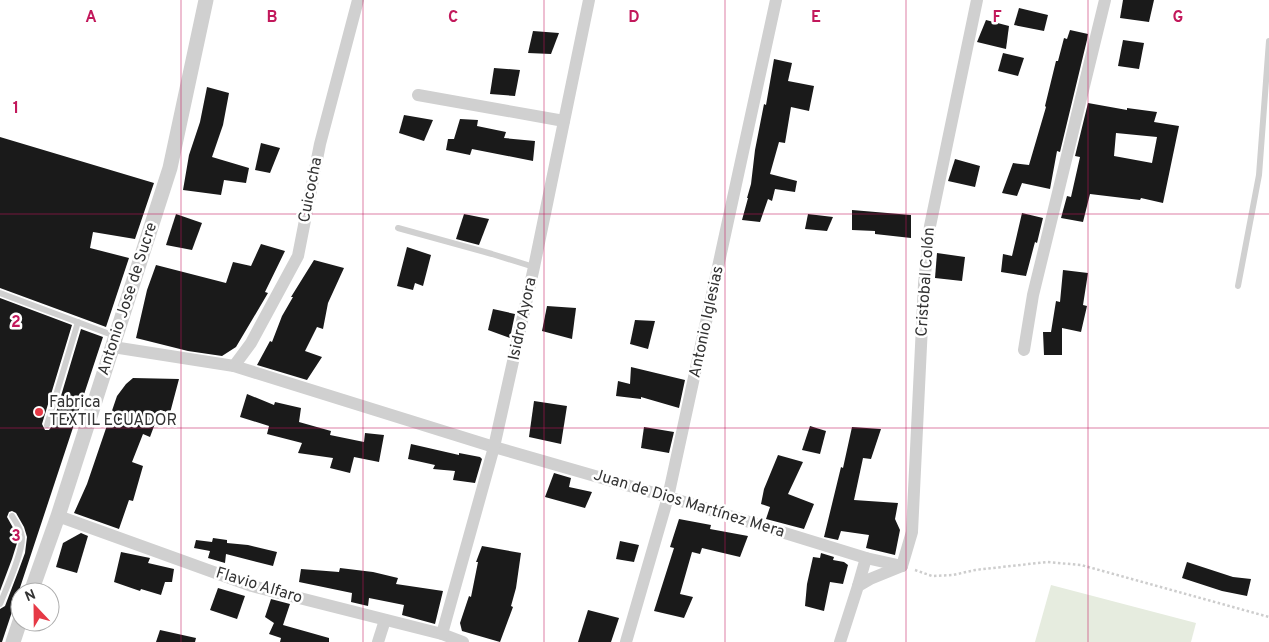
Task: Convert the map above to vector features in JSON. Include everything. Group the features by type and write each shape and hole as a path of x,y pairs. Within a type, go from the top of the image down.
{"street":[{"name":"Antonio Jose de Sucre","path":"35,582 115,342 170,168 206,0"},
{"name":"Cuicocha","path":"234,366 251,343 298,256 320,144 358,0"},
{"name":"Isidro Ayora","path":"433,636 494,448 534,267 589,0"},
{"name":"Antonio Iglesias","path":"626,642 668,497 776,0"},
{"name":"Cristobal Colón","path":"902,566 912,532 924,284 930,226 977,0"},
{"path":"1024,350 1033,295 1105,0"},
{"path":"418,95 564,121"},
{"name":"Juan de Dios Martínez Mera","path":"115,342 234,366 494,448 668,497 866,558 902,566"},
{"name":"Flavio Alfaro","path":"58,516 252,586 385,620 433,636 463,642"},
{"path":"840,642 866,558"},
{"path":"858,586 902,566"},
{"path":"378,642 385,620"}],"lane":[{"path":"1238,286 1259,175 1269,41"},
{"path":"398,228 534,267"},
{"path":"0,293 78,322 115,342"},
{"path":"47,425 78,322"},
{"path":"0,604 20,550 22,538 20,528 12,516"}],"path":[{"path":"902,566 932,576 953,575 975,570 1047,562 1081,565 1269,617"}],"shaded area":[{"path":"1051,585 1196,623 1191,642 1035,642"}],"building":[{"path":"1123,0 1154,0 1149,22 1120,18"},
{"path":"1019,8 1048,15 1044,31 1014,25"},
{"path":"986,20 1009,26 1006,49 977,42"},
{"path":"1070,30 1088,34 1060,152 1057,151 1050,189 1022,183 1017,196 1002,193 1013,163 1029,165 1046,107 1056,61 1058,61 1064,38 1067,39"},
{"path":"533,31 559,33 551,54 528,53"},
{"path":"1123,40 1144,43 1139,69 1118,66"},
{"path":"1003,53 1024,58 1018,76 998,71"},
{"path":"774,59 792,63 788,81 814,86 809,111 791,107 785,143 779,142 770,174 797,181 795,192 775,189 772,201 768,199 760,222 742,220 751,184 755,150 764,104 766,105"},
{"path":"494,68 520,70 515,96 490,94"},
{"path":"207,87 229,93 223,125 212,157 249,168 246,183 224,180 221,195 183,190 189,155 200,122"},
{"path":"1088,103 1127,110 1127,108 1157,112 1154,122 1179,126 1163,203 1141,198 1140,200 1090,194 1083,222 1061,218 1067,196 1071,197 1080,157 1075,156","holes":["1116,133 1157,137 1152,163 1114,156"]},
{"path":"404,115 433,120 424,141 399,133"},
{"path":"460,119 478,120 477,126 506,132 504,138 535,141 533,161 472,149 470,155 446,150 448,139 454,139"},
{"path":"0,137 154,183 135,239 93,232 90,248 129,258 106,327 0,288"},
{"path":"261,143 280,148 270,173 255,170"},
{"path":"955,159 980,166 975,187 948,181"},
{"path":"852,210 911,215 911,238 875,234 875,231 852,230"},
{"path":"1022,213 1043,218 1026,276 1001,272 1003,254 1012,256"},
{"path":"176,214 202,223 192,250 166,245"},
{"path":"464,214 489,219 479,245 456,239"},
{"path":"808,214 833,217 827,231 805,229"},
{"path":"261,244 285,251 265,292 268,293 236,347 222,356 188,351 136,338 147,290 156,265 226,283 233,262 251,266"},
{"path":"407,247 431,255 423,286 415,283 413,290 397,286"},
{"path":"937,253 965,257 962,281 935,278"},
{"path":"314,260 344,268 328,303 323,329 317,327 305,351 322,357 307,380 257,365 270,341 272,342 282,316 293,297 291,297"},
{"path":"1063,270 1088,273 1083,305 1087,306 1081,332 1062,328 1062,355 1044,355 1043,332 1051,332 1056,301 1060,302"},
{"path":"0,298 72,325 42,424 45,430 49,430 52,426 81,329 103,337 22,582 14,582 25,553 27,537 16,513 9,512 7,517 16,533 17,543 0,591"},
{"path":"547,306 576,308 572,339 542,331"},
{"path":"493,309 515,314 510,338 488,330"},
{"path":"635,320 655,321 648,349 630,344"},
{"path":"631,367 685,380 679,408 641,397 641,399 616,396 618,381 630,384"},
{"path":"133,378 179,379 170,413 160,410 150,437 143,434 132,462 143,466 133,501 129,500 119,529 74,513 87,484 117,396"},
{"path":"247,394 274,405 275,402 301,408 299,422 331,431 330,435 364,442 365,433 384,435 379,462 354,457 350,473 330,468 333,458 298,453 302,443 267,434 269,426 240,417"},
{"path":"534,401 567,406 561,444 529,437"},
{"path":"810,426 826,431 820,454 802,450"},
{"path":"644,427 674,432 669,453 641,448"},
{"path":"852,427 881,429 871,459 863,458 854,500 898,503 895,519 900,530 895,555 866,548 869,535 841,531 838,540 824,537"},
{"path":"411,444 459,455 459,453 480,457 482,459 475,483 453,480 455,471 433,469 435,465 408,459"},
{"path":"778,455 803,462 788,494 814,504 804,529 766,519 770,507 761,504 764,489"},
{"path":"554,473 571,478 569,487 592,492 585,508 545,497"},
{"path":"679,519 711,525 710,529 748,536 740,557 702,548 700,554 692,552 680,594 693,597 684,618 654,611 674,548 670,547"},
{"path":"81,533 88,536 77,573 56,567 63,543"},
{"path":"213,538 227,540 227,543 248,545 277,552 273,566 226,554 225,563 208,558 210,551 194,548 196,540 212,542"},
{"path":"620,541 639,545 634,562 616,559"},
{"path":"482,546 521,553 516,588 511,606 513,607 500,642 462,631 460,623 469,596 471,597 478,562 476,562"},
{"path":"121,552 150,558 148,563 174,569 172,582 165,582 161,595 141,589 140,591 114,582"},
{"path":"821,553 834,557 833,560 844,562 848,565 843,584 830,582 824,611 805,606 807,584 813,557 820,558"},
{"path":"1187,562 1233,577 1251,579 1247,596 1222,591 1182,578"},
{"path":"340,568 373,572 398,578 396,584 443,591 435,624 402,615 404,605 369,598 368,606 351,602 352,593 299,582 301,569 339,572"},
{"path":"218,588 245,596 237,619 210,610"},
{"path":"10,593 10,618 2,642 0,642 0,609 5,606"},
{"path":"271,599 290,604 283,625 329,638 329,642 280,642 281,638 269,634 274,623 265,617"},
{"path":"588,610 619,618 611,642 578,642"},
{"path":"160,630 196,638 195,642 156,642"}],"place":[{"name":"Fabrica TEXTIL ECUADOR","path":"39,412"}]}
